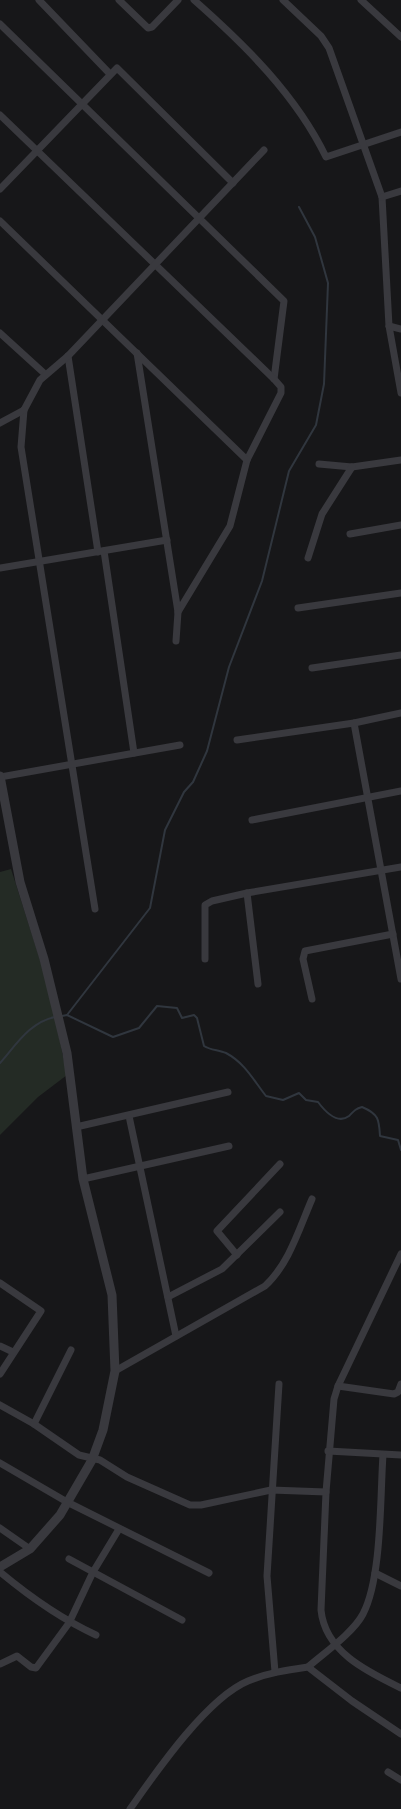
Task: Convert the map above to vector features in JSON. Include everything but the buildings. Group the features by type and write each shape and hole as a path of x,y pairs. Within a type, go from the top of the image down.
{"street":[{"path":"39,0 110,74"},
{"path":"119,0 148,28 152,27 178,0"},
{"path":"194,0 224,27 270,74 316,135 326,156 401,132"},
{"path":"283,0 321,36 329,48 382,197 389,326 401,393"},
{"path":"361,0 401,37"},
{"path":"0,24 284,301 274,379"},
{"path":"0,189 117,68 233,182"},
{"path":"0,115 281,387 281,393 247,460 230,526 178,612"},
{"path":"95,909 22,447 24,410 45,374 68,356 264,150"},
{"path":"382,197 401,191"},
{"path":"0,221 247,460"},
{"path":"389,326 401,329"},
{"path":"0,333 45,374"},
{"path":"137,353 178,612 176,641"},
{"path":"68,356 134,753"},
{"path":"0,423 24,410"},
{"path":"319,464 352,467 401,460"},
{"path":"308,558 322,514 352,467"},
{"path":"350,534 401,526"},
{"path":"0,568 167,540"},
{"path":"298,608 401,593"},
{"path":"312,668 401,655"},
{"path":"237,740 354,723 401,713"},
{"path":"354,723 401,980"},
{"path":"0,1567 30,1549 52,1527 92,1460 103,1430 115,1371 112,1295 82,1178 64,1038 44,959 20,882 0,776 180,745"},
{"path":"252,820 401,791"},
{"path":"205,959 205,905 212,901 247,893 401,867"},
{"path":"247,893 258,984"},
{"path":"312,999 303,959 305,951 393,934"},
{"path":"76,1127 228,1092"},
{"path":"128,1116 176,1336"},
{"path":"82,1178 229,1146"},
{"path":"237,1255 217,1231 280,1164"},
{"path":"115,1371 265,1286 273,1279 289,1253 312,1199"},
{"path":"168,1297 210,1277 222,1269 280,1212"},
{"path":"401,1254 338,1386 328,1451 321,1610 324,1623 335,1644 362,1669 401,1688"},
{"path":"0,1283 41,1311 0,1374"},
{"path":"0,1346 13,1352"},
{"path":"34,1424 71,1350"},
{"path":"274,1672 267,1576 279,1384"},
{"path":"338,1386 394,1394 398,1392 401,1384"},
{"path":"0,1405 34,1424 79,1455 92,1460 100,1460 128,1477 190,1505 201,1505 271,1490 326,1492"},
{"path":"328,1451 401,1455"},
{"path":"130,1809 183,1740 223,1697 248,1681 274,1672 308,1667 335,1644 363,1615 375,1573 383,1455"},
{"path":"0,1463 67,1502 209,1574"},
{"path":"0,1528 30,1549"},
{"path":"0,1664 17,1656 36,1668 69,1622 93,1572 119,1529"},
{"path":"68,1559 182,1620"},
{"path":"0,1572 26,1594 69,1622 96,1635"},
{"path":"375,1573 401,1586"},
{"path":"308,1667 401,1734"},
{"path":"388,1772 401,1780"}],"shaded area":[{"path":"11,869 48,985 67,1075 38,1097 0,1135 0,872"}],"waterway":[{"path":"67,1015 150,908 165,830 184,792 193,782 207,751 229,667 262,581 289,471 316,425 324,384 328,283 315,237 299,207"},
{"path":"62,1016 67,1015 113,1037 139,1028 157,1006 177,1008 182,1018 194,1015 197,1018 204,1046 233,1057 249,1073 266,1096 283,1100 299,1093 306,1100 318,1102 331,1115 340,1119 349,1116 356,1109 362,1107 372,1112 377,1118 380,1136 398,1140 401,1150"},
{"path":"0,1063 31,1029 55,1017"}]}
